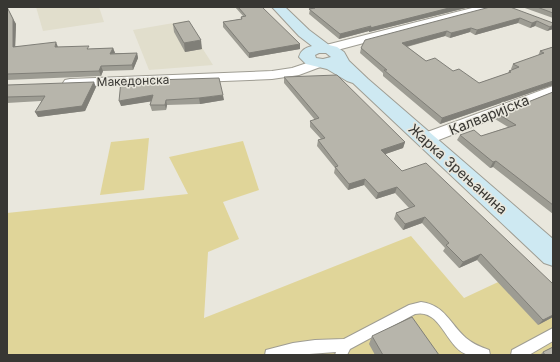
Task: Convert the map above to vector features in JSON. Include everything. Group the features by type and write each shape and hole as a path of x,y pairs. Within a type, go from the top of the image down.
{"main road":[{"path":"278,7 323,55"},
{"name":"Жарка Зрењанина","path":"323,55 332,66 362,83 553,256"}],"street":[{"name":"Македонска","path":"54,84 286,74 354,41 488,7"},
{"name":"Калваријска","path":"425,139 553,90"}],"lane":[{"path":"271,355 308,347 343,350 413,309 424,306 434,310 464,345 484,355"},
{"path":"517,355 553,334"}],"shaded area":[{"path":"36,7 99,7 104,22 43,31"},
{"path":"185,21 213,65 149,70 133,30"},
{"path":"149,138 144,190 100,195 111,142"},
{"path":"243,141 259,190 223,202 239,239 208,252 204,318 411,236 464,298 526,269 553,294 553,348 541,355 7,355 7,213 188,194 169,157"}],"building":[{"path":"7,7 13,19 13,47 56,42 55,47 89,46 87,49 113,48 110,54 137,53 132,65 101,66 99,71 7,74"},
{"path":"238,7 262,7 300,44 249,53 223,22 242,19 241,17 246,16"},
{"path":"313,7 453,7 340,34 309,9 315,8"},
{"path":"490,7 510,7 553,23 553,25 550,27 537,21 532,23 520,18 477,30 471,28 451,33 447,31 402,43 426,61 435,58 453,71 459,69 479,83 511,72 509,71 519,67 513,64 544,53 540,51 553,47 553,81 442,118 384,70 387,70 361,48 365,40"},
{"path":"537,7 553,7 553,13"},
{"path":"189,21 201,40 184,43 173,24"},
{"path":"337,75 405,142 381,150 402,171 426,163 553,284 553,315 543,320 481,254 463,262 446,245 449,243 425,217 405,224 396,213 415,206 397,187 378,193 365,179 349,184 335,167 338,166 318,140 325,138 310,121 319,118 284,77"},
{"path":"219,78 223,95 166,100 165,105 150,105 153,95 119,101 121,81"},
{"path":"94,82 82,106 35,112 45,96 7,97 7,85"},
{"path":"553,92 553,205 496,161 493,162 460,135 474,130 481,136 516,125 498,114"},
{"path":"412,317 439,355 383,355 372,336"},
{"path":"553,347 553,355 545,355 543,352"}]}
